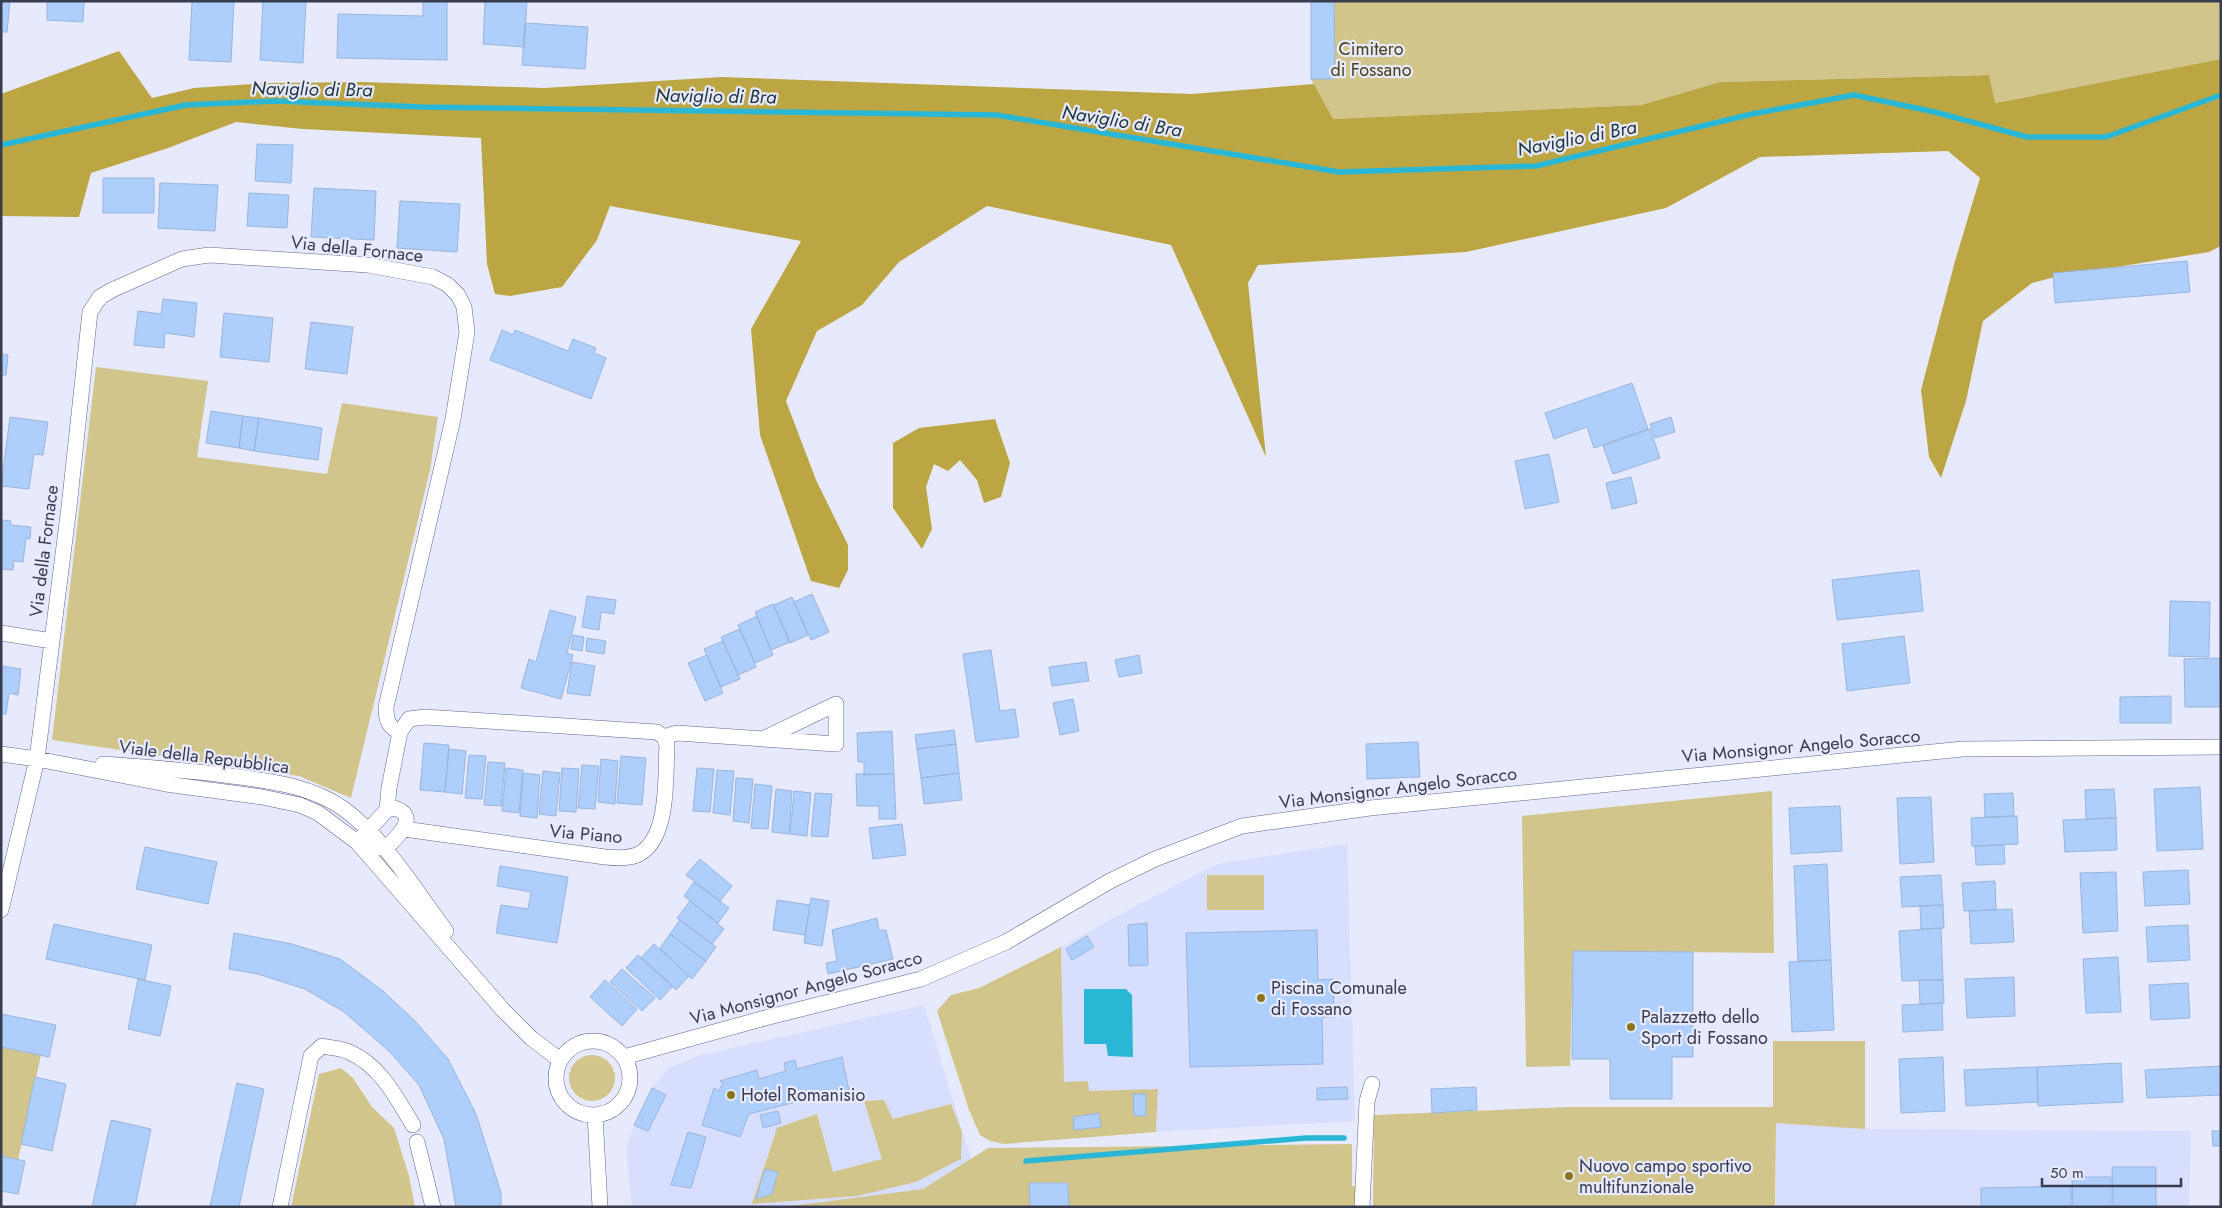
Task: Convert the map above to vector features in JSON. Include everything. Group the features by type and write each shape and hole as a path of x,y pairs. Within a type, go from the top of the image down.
{"street":[{"name":"Via della Fornace","path":"1,910 37,759 69,507 90,312 100,297 182,259 209,255 368,266 433,277 448,285 458,296 464,307 467,332 452,419 386,707 388,723 392,728 400,732"},
{"name":"Via della Fornace","path":"1,633 52,641"},
{"path":"388,810 400,810 406,822 404,830 385,849 357,842 388,810 389,788 400,732 409,719 417,717 657,732 664,737 677,733 836,744 836,704 764,738"},
{"name":"Via Piano","path":"404,830 605,857 625,858 639,854 651,845 661,821 667,745 664,737"},
{"name":"Via Monsignor Angelo Soracco","path":"624,1057 765,1018 921,979 1006,942 1110,881 1156,859 1242,826 1390,806 1963,750 2221,747"},
{"name":"Viale della Repubblica","path":"1,754 37,759 166,784 262,797 300,805 318,813 357,842 503,1010 531,1038 560,1060"},
{"name":"Viale della Repubblica","path":"37,759 174,769 273,782 308,790 329,799 345,810 385,849 503,1010"},
{"path":"599,1041 613,1046 624,1057 630,1072 629,1087 622,1101 610,1111 594,1115 579,1112 566,1104 558,1090 556,1075 560,1060 570,1048 584,1042 599,1041"},
{"path":"280,1207 311,1056 322,1046 347,1050 364,1060 394,1093 413,1125"},
{"path":"1362,1207 1367,1101 1372,1084"},
{"path":"594,1115 600,1207"},
{"path":"417,1142 433,1207"}],"shaded area":[{"path":"119,51 152,98 194,88 268,83 362,82 544,88 722,77 1192,94 1314,84 1333,119 1641,105 1720,82 1989,75 1995,103 2221,59 2221,246 2209,252 2055,277 2032,283 1983,321 1966,401 1941,478 1929,457 1921,390 1955,261 1980,178 1948,151 1760,157 1666,208 1466,252 1258,265 1248,283 1266,457 1171,245 987,206 899,262 862,305 817,331 786,401 816,480 848,545 848,570 839,588 811,581 760,435 751,329 801,241 610,206 597,240 562,287 510,296 495,294 487,264 481,138 303,129 236,122 168,148 91,173 79,217 1,216 1,94"},
{"path":"995,419 1010,463 1001,497 984,503 977,480 960,460 948,471 934,464 926,487 932,529 922,549 893,508 893,443 919,428"},
{"path":"1347,844 1355,1121 1156,1132 1158,1089 1089,1092 1064,1082 1061,947 1217,864"},
{"path":"924,1005 973,1166 923,1189 793,1207 632,1207 626,1150 634,1125 652,1088 668,1069 697,1056"},
{"path":"1776,1123 1866,1129 2191,1131 2189,1207 1776,1207"}],"green space":[{"name":"Cimitero di Fossano","path":"1311,1 2221,1 2221,59 1994,103 1988,75 1720,82 1641,105 1333,119 1311,79"},
{"path":"96,367 208,381 197,457 327,474 342,403 438,417 430,470 351,798 299,776 52,740"},
{"path":"1772,791 1774,953 1573,951 1570,1066 1526,1067 1522,816"},
{"path":"1207,875 1264,875 1264,910 1207,910"},
{"path":"1061,947 1064,1082 1088,1081 1089,1091 1158,1089 1156,1132 1004,1144 990,1141 980,1135 969,1110 937,1011 951,995 979,988"},
{"path":"1773,1041 1865,1041 1865,1129 1776,1123 1775,1207 1373,1207 1374,1115 1569,1107 1773,1107"},
{"path":"1,1047 41,1055 18,1160 1,1156"},
{"path":"592,1055 605,1059 611,1065 615,1078 611,1091 605,1097 592,1101 579,1097 573,1091 569,1078 573,1065 579,1059"},
{"path":"341,1068 353,1078 372,1107 394,1128 409,1176 415,1207 291,1207 319,1074"},
{"path":"884,1100 893,1119 951,1104 962,1132 961,1159 916,1182 857,1196 752,1204 777,1128 817,1114 833,1172 882,1159 864,1101"},
{"path":"1352,1144 1352,1186 1356,1186 1357,1207 784,1207 923,1189 988,1148"}],"water":[{"path":"1084,989 1126,989 1132,995 1133,1057 1108,1056 1106,1044 1084,1044"}],"building":[{"path":"1,1 10,1 7,32 1,32"},
{"path":"47,1 84,1 83,22 47,20"},
{"path":"192,1 234,1 231,62 189,60"},
{"path":"263,1 306,1 303,63 260,60"},
{"path":"423,1 447,1 447,60 337,58 338,14 423,16"},
{"path":"485,1 527,1 524,47 483,44"},
{"path":"1311,1 1334,1 1335,79 1311,79"},
{"path":"525,23 588,27 585,69 522,65"},
{"path":"257,144 293,145 291,183 255,181"},
{"path":"103,178 154,178 154,213 103,213"},
{"path":"160,183 218,185 215,231 158,228"},
{"path":"314,188 376,191 374,240 311,237"},
{"path":"249,193 289,195 287,228 247,226"},
{"path":"400,201 460,204 457,252 397,248"},
{"path":"2187,261 2190,292 2055,303 2053,273"},
{"path":"163,299 197,303 194,337 165,333 164,348 134,345 138,311 161,314"},
{"path":"224,313 273,318 269,362 220,357"},
{"path":"311,322 353,327 347,374 305,369"},
{"path":"502,330 513,335 515,330 568,351 573,339 596,348 594,353 606,358 591,399 490,360"},
{"path":"1,354 8,355 6,375 1,375"},
{"path":"1632,383 1648,429 1594,448 1587,427 1554,439 1545,413"},
{"path":"211,411 243,416 239,448 206,443"},
{"path":"243,416 259,418 254,451 239,448"},
{"path":"10,417 48,422 43,455 34,454 29,489 1,486"},
{"path":"1671,417 1675,432 1655,438 1650,424"},
{"path":"259,418 322,428 318,460 254,451"},
{"path":"1650,429 1660,458 1613,474 1603,446"},
{"path":"1549,454 1559,502 1525,509 1515,461"},
{"path":"1631,477 1637,503 1612,509 1606,483"},
{"path":"1,520 11,521 10,525 31,527 30,539 26,538 23,562 14,561 13,570 1,569"},
{"path":"1919,570 1923,611 1837,620 1832,580"},
{"path":"812,594 829,632 811,640 794,602"},
{"path":"587,596 616,600 614,614 601,612 599,630 582,627"},
{"path":"792,597 808,635 790,643 774,605"},
{"path":"2170,601 2210,602 2209,657 2169,656"},
{"path":"773,604 790,642 771,650 755,612"},
{"path":"550,610 576,617 567,653 573,655 561,699 521,688 529,659 536,662"},
{"path":"757,616 773,655 755,663 738,625"},
{"path":"740,629 756,667 738,675 721,637"},
{"path":"573,635 584,637 582,651 571,649"},
{"path":"1904,636 1910,683 1847,691 1842,644"},
{"path":"587,638 606,641 604,654 586,651"},
{"path":"723,641 740,679 721,687 704,649"},
{"path":"991,650 1000,711 1015,709 1019,737 976,742 963,654"},
{"path":"707,655 723,693 705,701 688,663"},
{"path":"1139,655 1142,673 1119,677 1115,660"},
{"path":"2220,658 2221,707 2185,707 2184,659"},
{"path":"572,662 595,666 590,696 567,693"},
{"path":"1086,662 1089,681 1052,686 1049,667"},
{"path":"1,666 21,669 18,695 9,693 6,714 1,714"},
{"path":"2171,696 2171,723 2120,723 2120,697"},
{"path":"1073,699 1079,731 1060,735 1053,703"},
{"path":"954,730 956,744 917,749 915,735"},
{"path":"892,731 894,774 864,775 864,762 858,762 857,733"},
{"path":"1418,742 1420,777 1367,779 1366,744"},
{"path":"424,743 449,745 445,792 420,790"},
{"path":"956,744 959,773 921,778 917,749"},
{"path":"449,749 466,751 462,794 445,792"},
{"path":"469,755 486,756 482,799 465,798"},
{"path":"621,756 646,758 642,805 617,803"},
{"path":"601,759 618,761 615,804 598,802"},
{"path":"488,762 505,763 501,806 484,805"},
{"path":"582,765 599,766 595,809 578,808"},
{"path":"506,768 523,770 519,813 502,811"},
{"path":"562,768 579,769 576,812 559,811"},
{"path":"697,768 714,769 710,812 693,811"},
{"path":"717,770 734,771 730,815 713,813"},
{"path":"543,771 560,773 556,816 539,814"},
{"path":"523,773 540,775 537,818 520,816"},
{"path":"959,773 962,800 924,804 921,778"},
{"path":"856,774 894,774 896,819 879,819 879,806 857,806"},
{"path":"736,778 753,779 749,823 733,821"},
{"path":"755,784 772,786 768,829 751,828"},
{"path":"2200,787 2203,849 2157,851 2154,789"},
{"path":"776,789 792,791 789,834 772,832"},
{"path":"2114,789 2116,818 2086,819 2085,790"},
{"path":"794,791 811,793 807,836 790,834"},
{"path":"815,793 832,794 828,837 811,836"},
{"path":"2013,793 2014,816 1985,817 1984,794"},
{"path":"1931,797 1934,862 1900,864 1897,798"},
{"path":"1840,806 1842,851 1791,854 1789,808"},
{"path":"2017,816 2018,844 1972,846 1971,818"},
{"path":"2116,818 2117,850 2065,852 2063,820"},
{"path":"902,824 906,855 873,859 869,828"},
{"path":"2004,845 2005,864 1976,865 1975,846"},
{"path":"145,847 217,862 208,904 136,889"},
{"path":"700,859 732,886 720,901 686,875"},
{"path":"1827,864 1831,960 1798,961 1794,866"},
{"path":"500,866 568,877 557,943 496,933 501,905 528,909 531,892 497,886"},
{"path":"2188,870 2190,904 2145,906 2143,872"},
{"path":"2116,872 2118,931 2083,933 2080,873"},
{"path":"1941,875 1943,905 1902,907 1900,877"},
{"path":"1995,881 1996,910 1964,911 1962,883"},
{"path":"694,882 729,908 718,923 684,896"},
{"path":"811,898 829,901 822,946 804,943"},
{"path":"777,900 810,905 805,935 773,930"},
{"path":"690,901 724,929 712,944 677,918"},
{"path":"1943,905 1944,928 1921,929 1920,906"},
{"path":"2012,909 2014,942 1971,944 1969,911"},
{"path":"877,918 879,930 886,930 893,959 828,974 826,963 837,961 832,930"},
{"path":"680,920 716,947 706,961 670,934"},
{"path":"1147,923 1148,965 1129,966 1128,925"},
{"path":"54,924 152,945 145,980 46,959"},
{"path":"2188,925 2190,960 2148,962 2146,927"},
{"path":"1941,928 1943,980 1902,981 1899,931"},
{"name":"Piscina Comunale di Fossano","path":"1317,930 1318,980 1333,979 1334,1017 1322,1017 1323,1064 1190,1067 1186,933"},
{"path":"234,933 292,944 340,959 383,991 415,1021 448,1059 476,1114 501,1193 501,1207 456,1207 444,1139 419,1085 389,1051 344,1012 305,989 258,974 229,969"},
{"path":"670,934 706,961 692,979 660,948"},
{"path":"1087,936 1094,947 1072,960 1066,949"},
{"path":"654,944 689,976 676,990 641,958"},
{"path":"1573,951 1693,952 1693,1057 1672,1057 1672,1099 1610,1099 1610,1059 1572,1059"},
{"path":"638,955 673,986 660,1000 626,968"},
{"path":"2118,957 2121,1012 2086,1013 2083,959"},
{"path":"1831,960 1834,1030 1792,1032 1789,962"},
{"path":"622,969 655,998 642,1011 610,982"},
{"path":"2014,977 2015,1016 1967,1018 1965,979"},
{"path":"138,979 171,986 160,1036 128,1029"},
{"path":"605,980 637,1009 622,1026 590,997"},
{"path":"1919,980 1943,980 1944,1003 1920,1004"},
{"path":"2188,983 2190,1018 2151,1020 2149,985"},
{"path":"1942,1003 1943,1030 1903,1032 1902,1005"},
{"path":"1,1014 56,1025 49,1057 1,1047"},
{"path":"842,1057 850,1095 829,1100 827,1094 749,1114 740,1137 702,1125 714,1088 718,1091 723,1084 720,1081 757,1070 759,1079 786,1071 784,1063 795,1060 797,1069"},
{"path":"1943,1057 1945,1111 1901,1113 1899,1059"},
{"path":"2121,1063 2123,1102 2038,1106 2037,1067"},
{"path":"2221,1066 2221,1095 2147,1098 2145,1070"},
{"path":"2037,1067 2038,1102 1966,1106 1964,1070"},
{"path":"35,1077 66,1084 52,1151 21,1144"},
{"path":"237,1083 264,1089 239,1207 210,1207"},
{"path":"1347,1087 1348,1099 1317,1100 1317,1088"},
{"path":"1476,1087 1477,1110 1432,1113 1431,1089"},
{"path":"652,1088 666,1095 648,1131 634,1125"},
{"path":"1133,1094 1146,1094 1146,1116 1134,1116"},
{"path":"778,1111 781,1123 763,1128 760,1115"},
{"path":"1099,1113 1101,1127 1074,1130 1073,1117"},
{"path":"111,1120 151,1129 135,1207 92,1207"},
{"path":"2212,1131 2221,1131 2221,1146 2213,1146"},
{"path":"688,1132 706,1137 691,1188 671,1185"},
{"path":"1,1156 25,1161 18,1194 1,1191"},
{"path":"2112,1167 2156,1167 2156,1207 2113,1207"},
{"path":"765,1169 778,1172 772,1194 756,1199"},
{"path":"2072,1177 2111,1177 2111,1207 2073,1207"},
{"path":"1029,1183 1068,1183 1069,1207 1030,1207"},
{"path":"2071,1186 2072,1207 1981,1207 1981,1188"}],"waterway":[{"name":"Naviglio di Bra","path":"1,145 186,105 275,101 422,107 996,115 1339,172 1536,166 1752,114 1854,95 1935,112 2027,137 2106,137 2221,95"},
{"path":"1026,1161 1306,1138 1344,1138"}],"place":[{"name":"Piscina Comunale di Fossano","path":"1261,998"},
{"name":"Palazzetto dello Sport di Fossano","path":"1631,1027"},
{"name":"Hotel Romanisio","path":"731,1095"},
{"name":"Nuovo campo sportivo multifunzionale","path":"1569,1176"}]}
